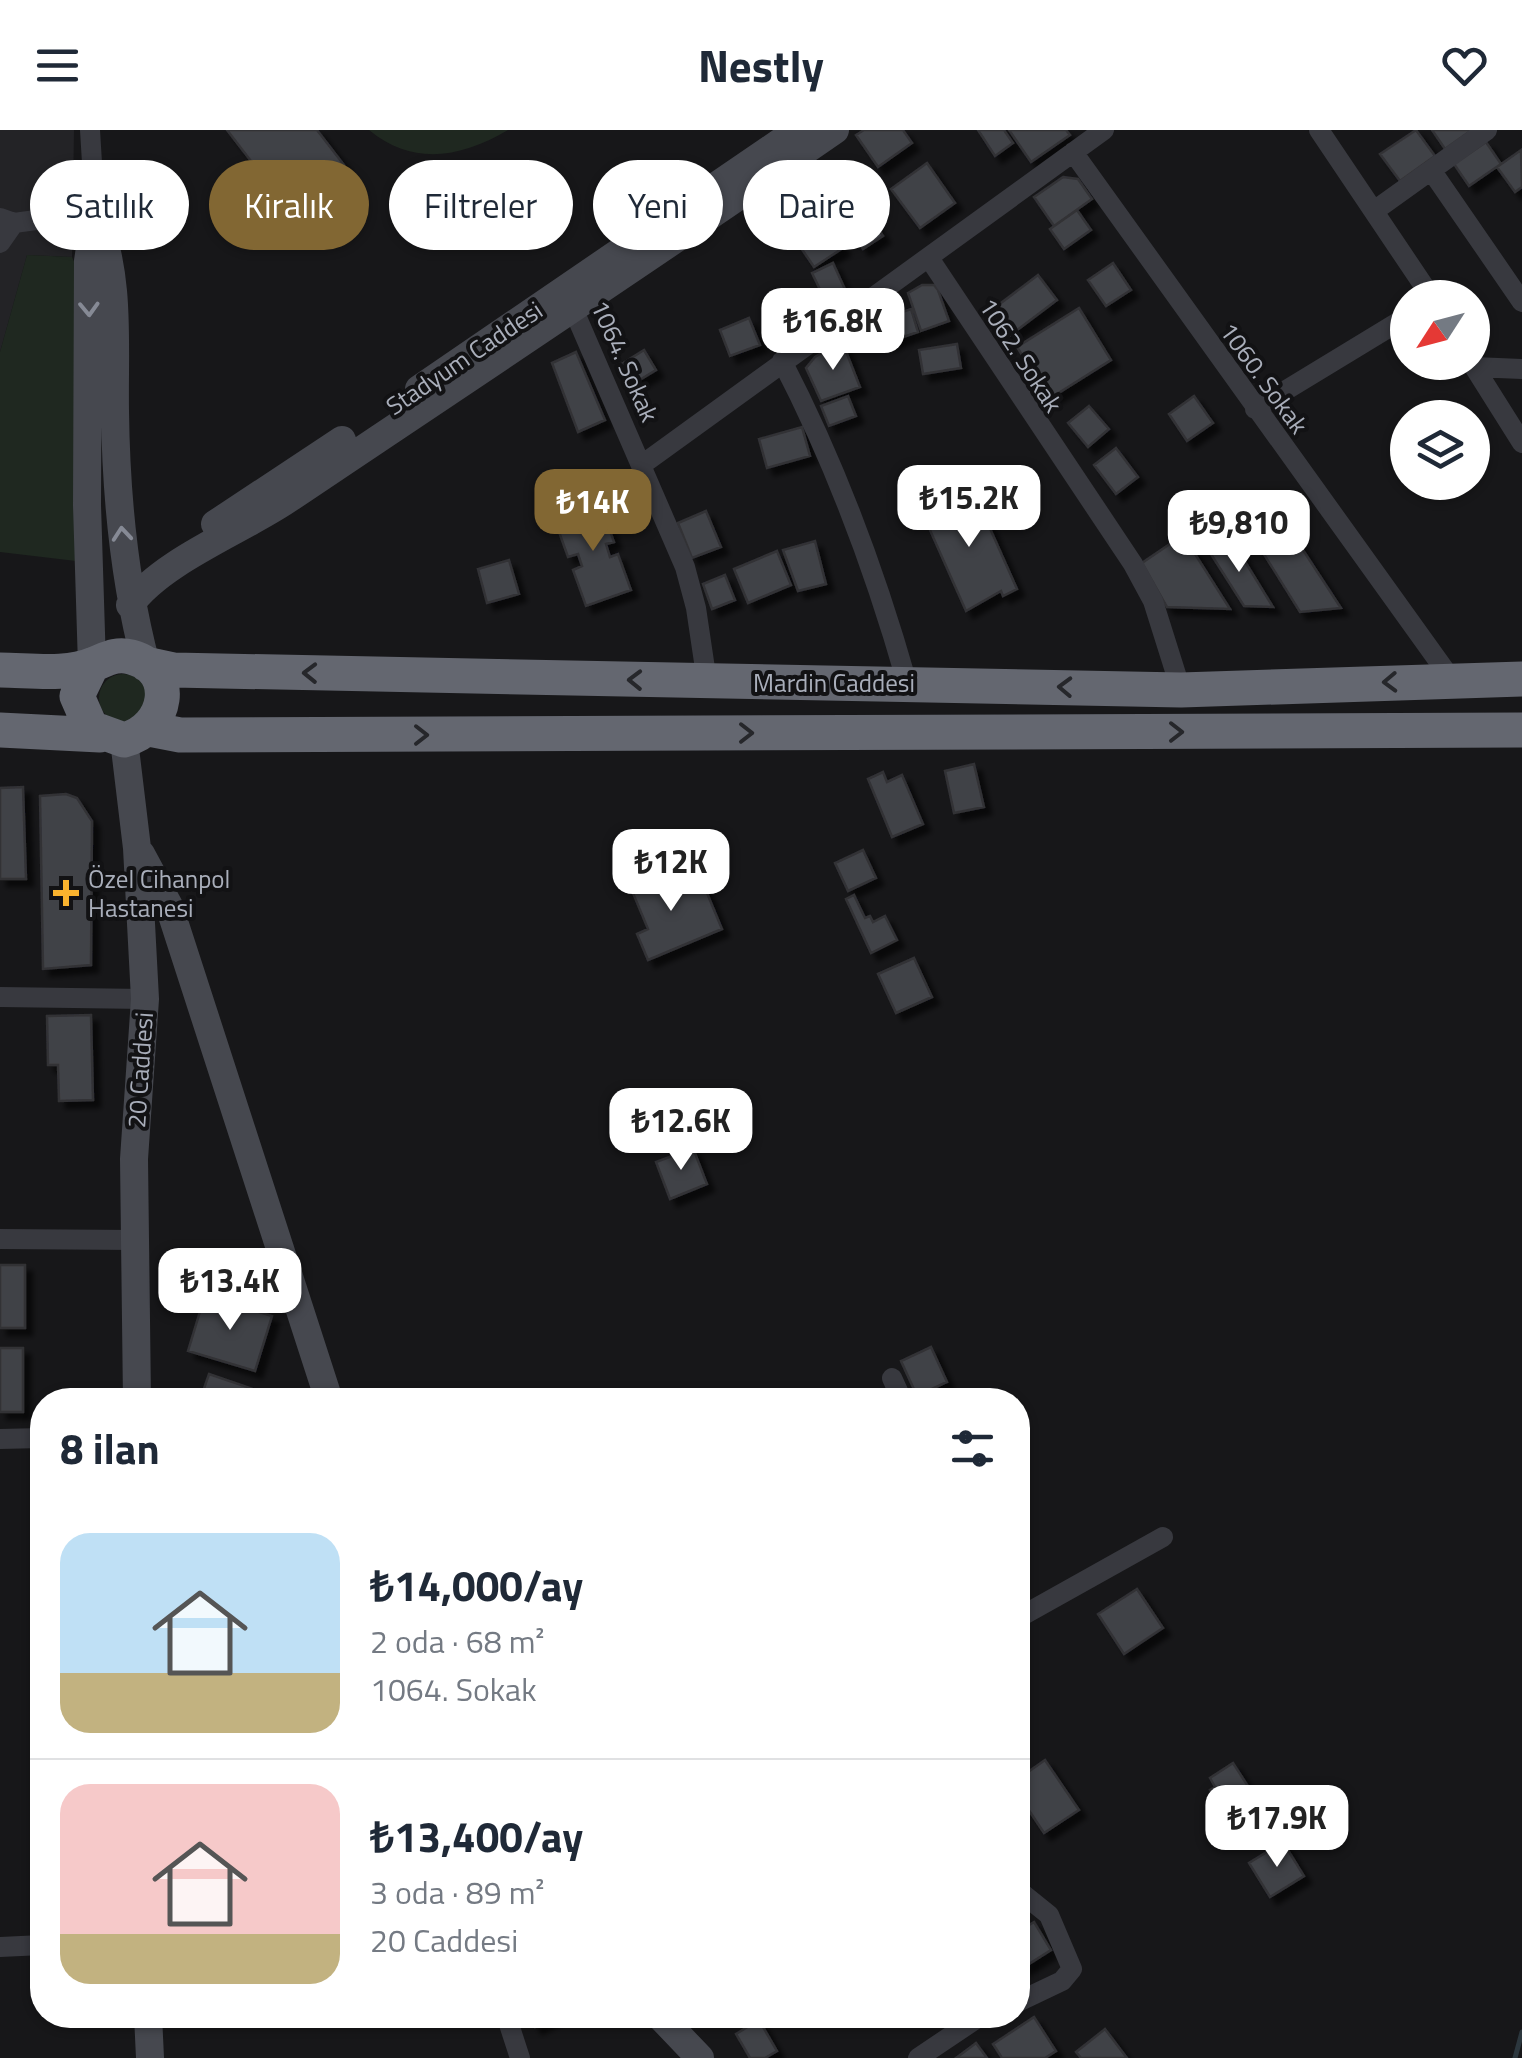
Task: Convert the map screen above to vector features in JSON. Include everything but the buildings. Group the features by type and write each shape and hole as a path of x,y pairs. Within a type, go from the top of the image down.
{"highway":[{"name":"Mardin Caddesi","path":"0,670 92,665 119,655 174,670 707,682 1181,690 1522,679"},
{"path":"92,665 77,696 83,719 124,735 163,696 146,664"},
{"name":"Mardin Caddesi","path":"0,730 180,736 1522,730"}],"street":[{"path":"90,130 92,160"},
{"name":"Stadyum Caddesi","path":"128,592 570,300 798,130"},
{"path":"570,300 834,130"},
{"path":"643,464 1104,130"},
{"path":"1318,130 1420,280"},
{"path":"1374,211 1487,130"},
{"name":"1060. Sokak","path":"1073,152 1452,680"},
{"path":"1431,170 1522,302"},
{"path":"0,244 7,221"},
{"path":"90,250 87,505 92,665"},
{"path":"109,250 118,310 115,411 128,592 146,664"},
{"name":"1062. Sokak","path":"929,258 1133,564 1153,600 1181,690"},
{"name":"1064. Sokak","path":"570,300 685,567 707,682"},
{"path":"1255,409 1390,327"},
{"path":"782,360 828,450 873,570 907,683"},
{"path":"1490,366 1522,369"},
{"path":"1482,380 1522,443"},
{"name":"20 Caddesi","path":"124,735 137,848 145,999 134,1159 137,1388"},
{"path":"137,848 169,906 325,1388"},
{"path":"0,998 145,999"},
{"path":"0,1239 136,1240"},
{"path":"892,1378 897,1388"},
{"path":"0,1439 30,1438"},
{"path":"1030,1611 1163,1537"},
{"path":"1030,1900 1049,1915 1072,1969 1062,1980 1030,1996"},
{"path":"0,1946 30,1945"},
{"path":"149,2028 150,2058"},
{"path":"510,2028 520,2058"},
{"path":"671,2028 700,2058"},
{"path":"918,2058 963,2028"}],"shaded area":[{"path":"0,130 74,130 74,160 30,160 30,250 72,250 72,257 27,255 0,352"},
{"path":"369,130 508,130 473,147 438,154 403,149"},
{"path":"27,255 72,257 81,278 76,561 0,552 0,352"},
{"path":"123,674 140,681 147,698 140,715 123,722 106,715 99,698 106,681"}],"waterway":[{"path":"1515,2058 1522,2032"}],"place":[{"name":"Özel Cihanpol Hastanesi","path":"66,893"}]}
